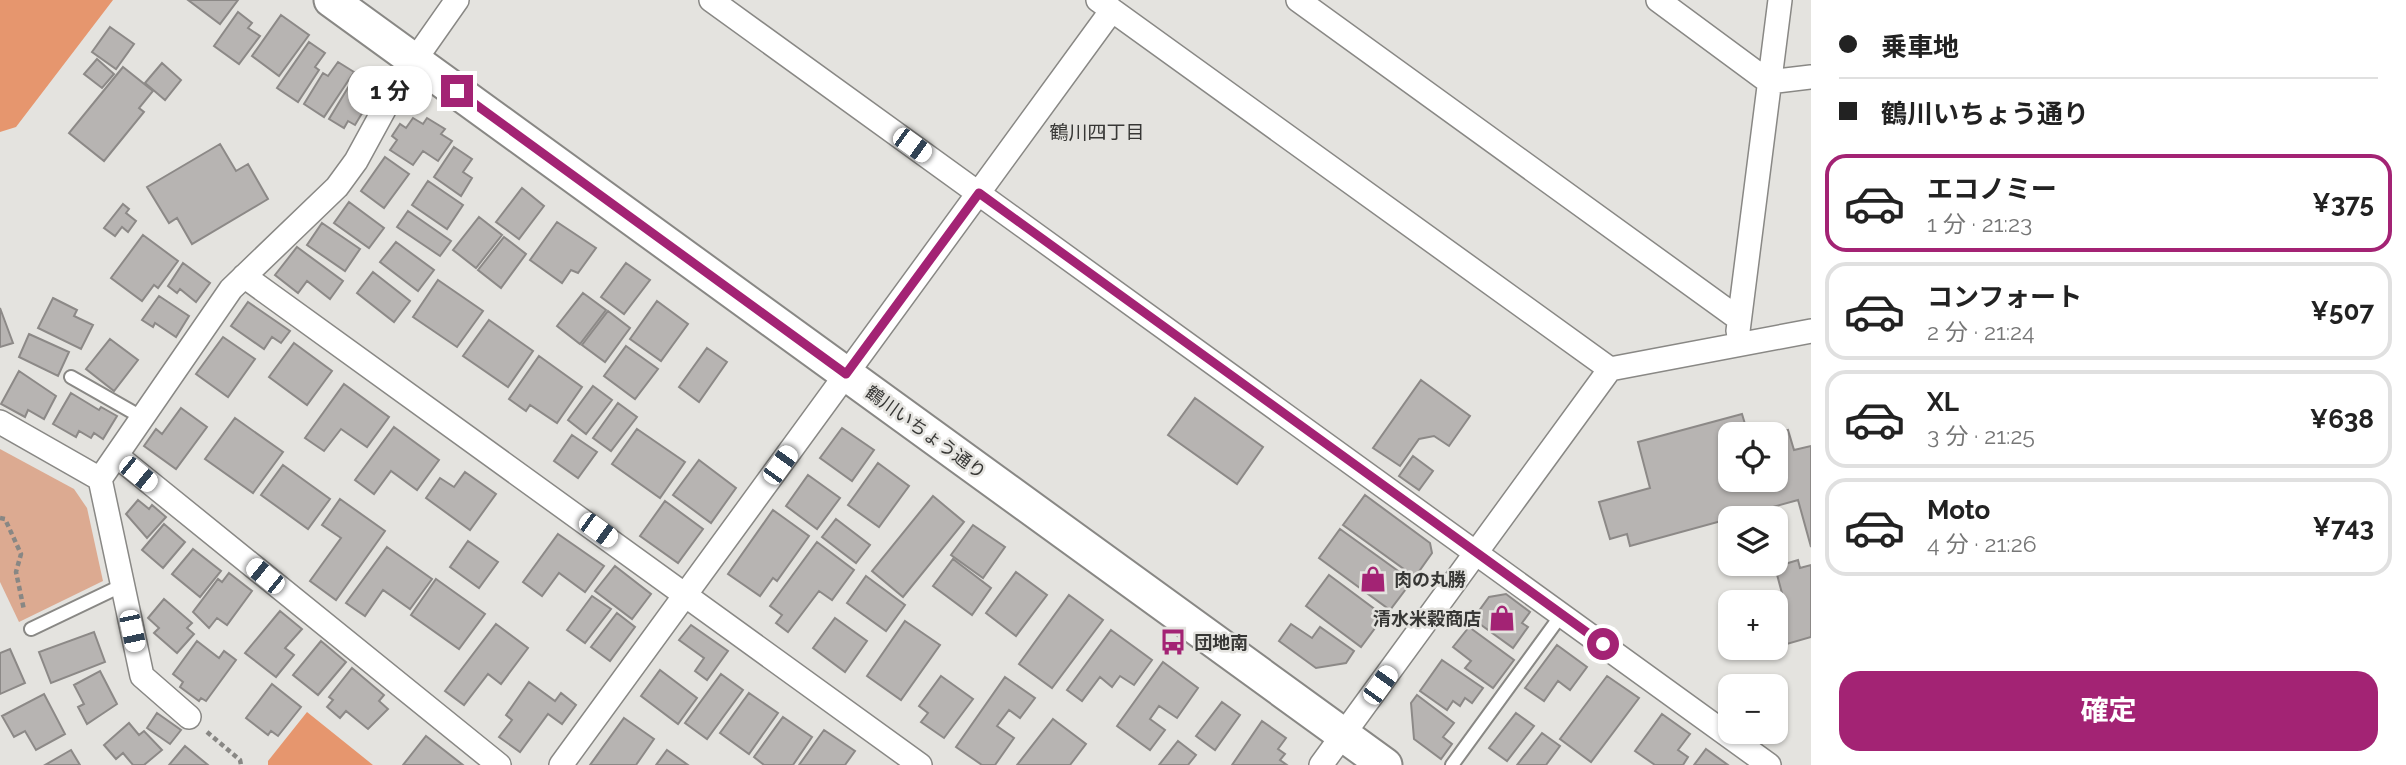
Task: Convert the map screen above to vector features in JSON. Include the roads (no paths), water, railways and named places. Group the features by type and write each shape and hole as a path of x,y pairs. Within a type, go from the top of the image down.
{"street":[{"name":"鶴川いちょう通り","path":"331,0 1385,765"},
{"path":"100,479 231,289 337,187 356,162 414,60 457,0"},
{"path":"711,0 1769,765"},
{"path":"1298,0 1739,319"},
{"path":"1658,0 1769,82 1811,76"},
{"path":"1736,345 1780,0"},
{"path":"561,765 979,193 1105,5 1610,369"},
{"path":"244,276 920,765"},
{"path":"1321,765 1610,369 1811,331"},
{"path":"0,422 100,479 142,676 189,717"},
{"path":"117,456 499,765"}],"lane":[{"path":"71,377 143,418"},
{"path":"31,629 123,585"},
{"path":"1452,765 1562,614"}],"place":[{"name":"肉の丸勝","path":"1373,579"},
{"name":"清水米穀商店","path":"1502,618"},
{"name":"団地南","path":"1173,642"}],"district":[{"name":"鶴川四丁目","path":"1097,132"}]}
